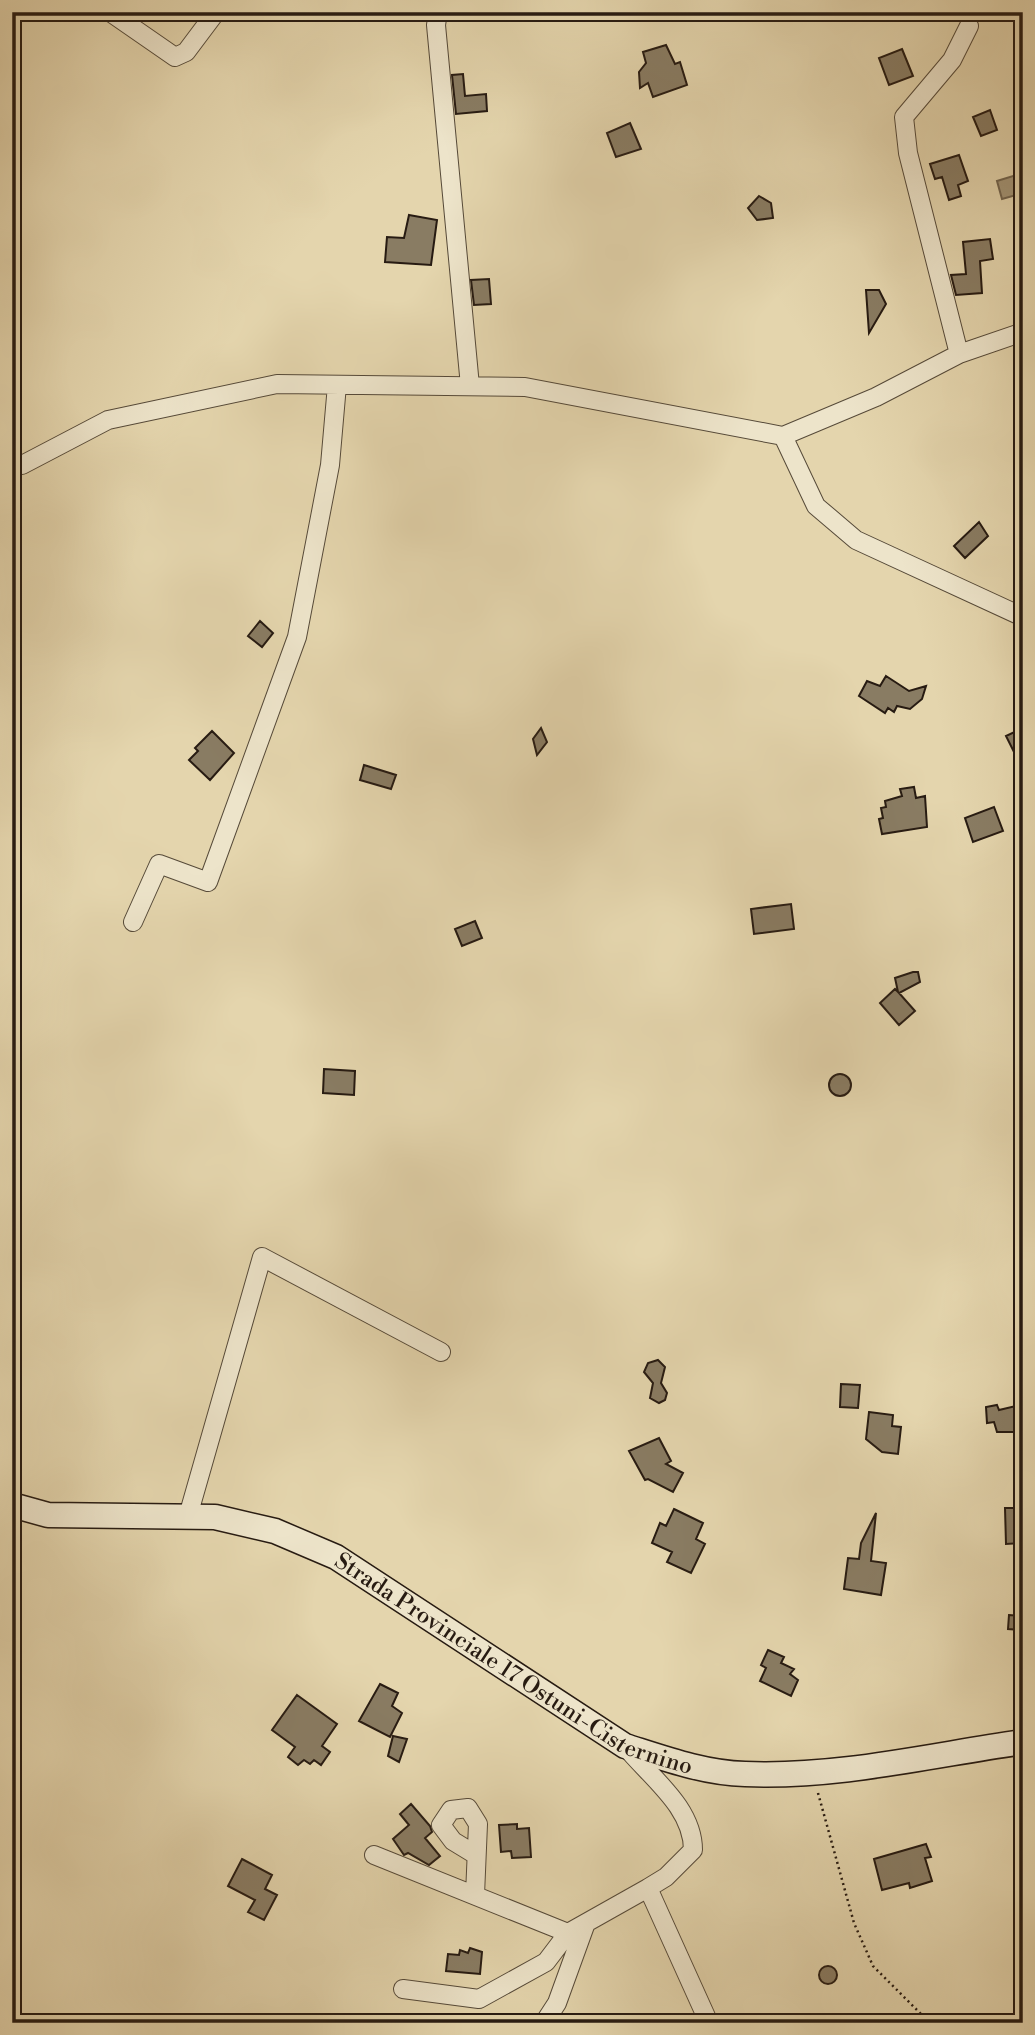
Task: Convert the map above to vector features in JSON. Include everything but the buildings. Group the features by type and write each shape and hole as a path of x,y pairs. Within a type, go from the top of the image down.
{"main road":[{"name":"Strada Provinciale 17 Ostuni-Cisternino","path":"12,1505 48,1515 215,1517 275,1531 336,1557 625,1745 677,1763 743,1774 813,1773 1023,1742"}],"street":[{"path":"110,12 175,57 187,52 216,12"},
{"path":"438,12 436,24 470,386"},
{"path":"959,354 908,153 904,117 951,60 969,26"},
{"path":"12,466 22,465 108,420 277,384 524,387 783,436 876,397 959,354 1023,332"},
{"path":"133,922 159,864 208,882 296,637 330,465 337,385"},
{"path":"783,436 816,506 856,540 1023,617"},
{"path":"188,1516 262,1257 440,1352"},
{"path":"403,1989 479,1999 547,1962 568,1933 666,1877 694,1850 689,1822 625,1745"},
{"path":"374,1855 568,1933"},
{"path":"475,1895 476,1855"},
{"path":"648,1888 709,2023"},
{"path":"544,2023 557,2003 586,1923"}],"path":[{"path":"813,1773 854,1923 873,1966 930,2023"}],"shaded area":[{"path":"1023,173 1023,193 1002,199 997,181"}]}
